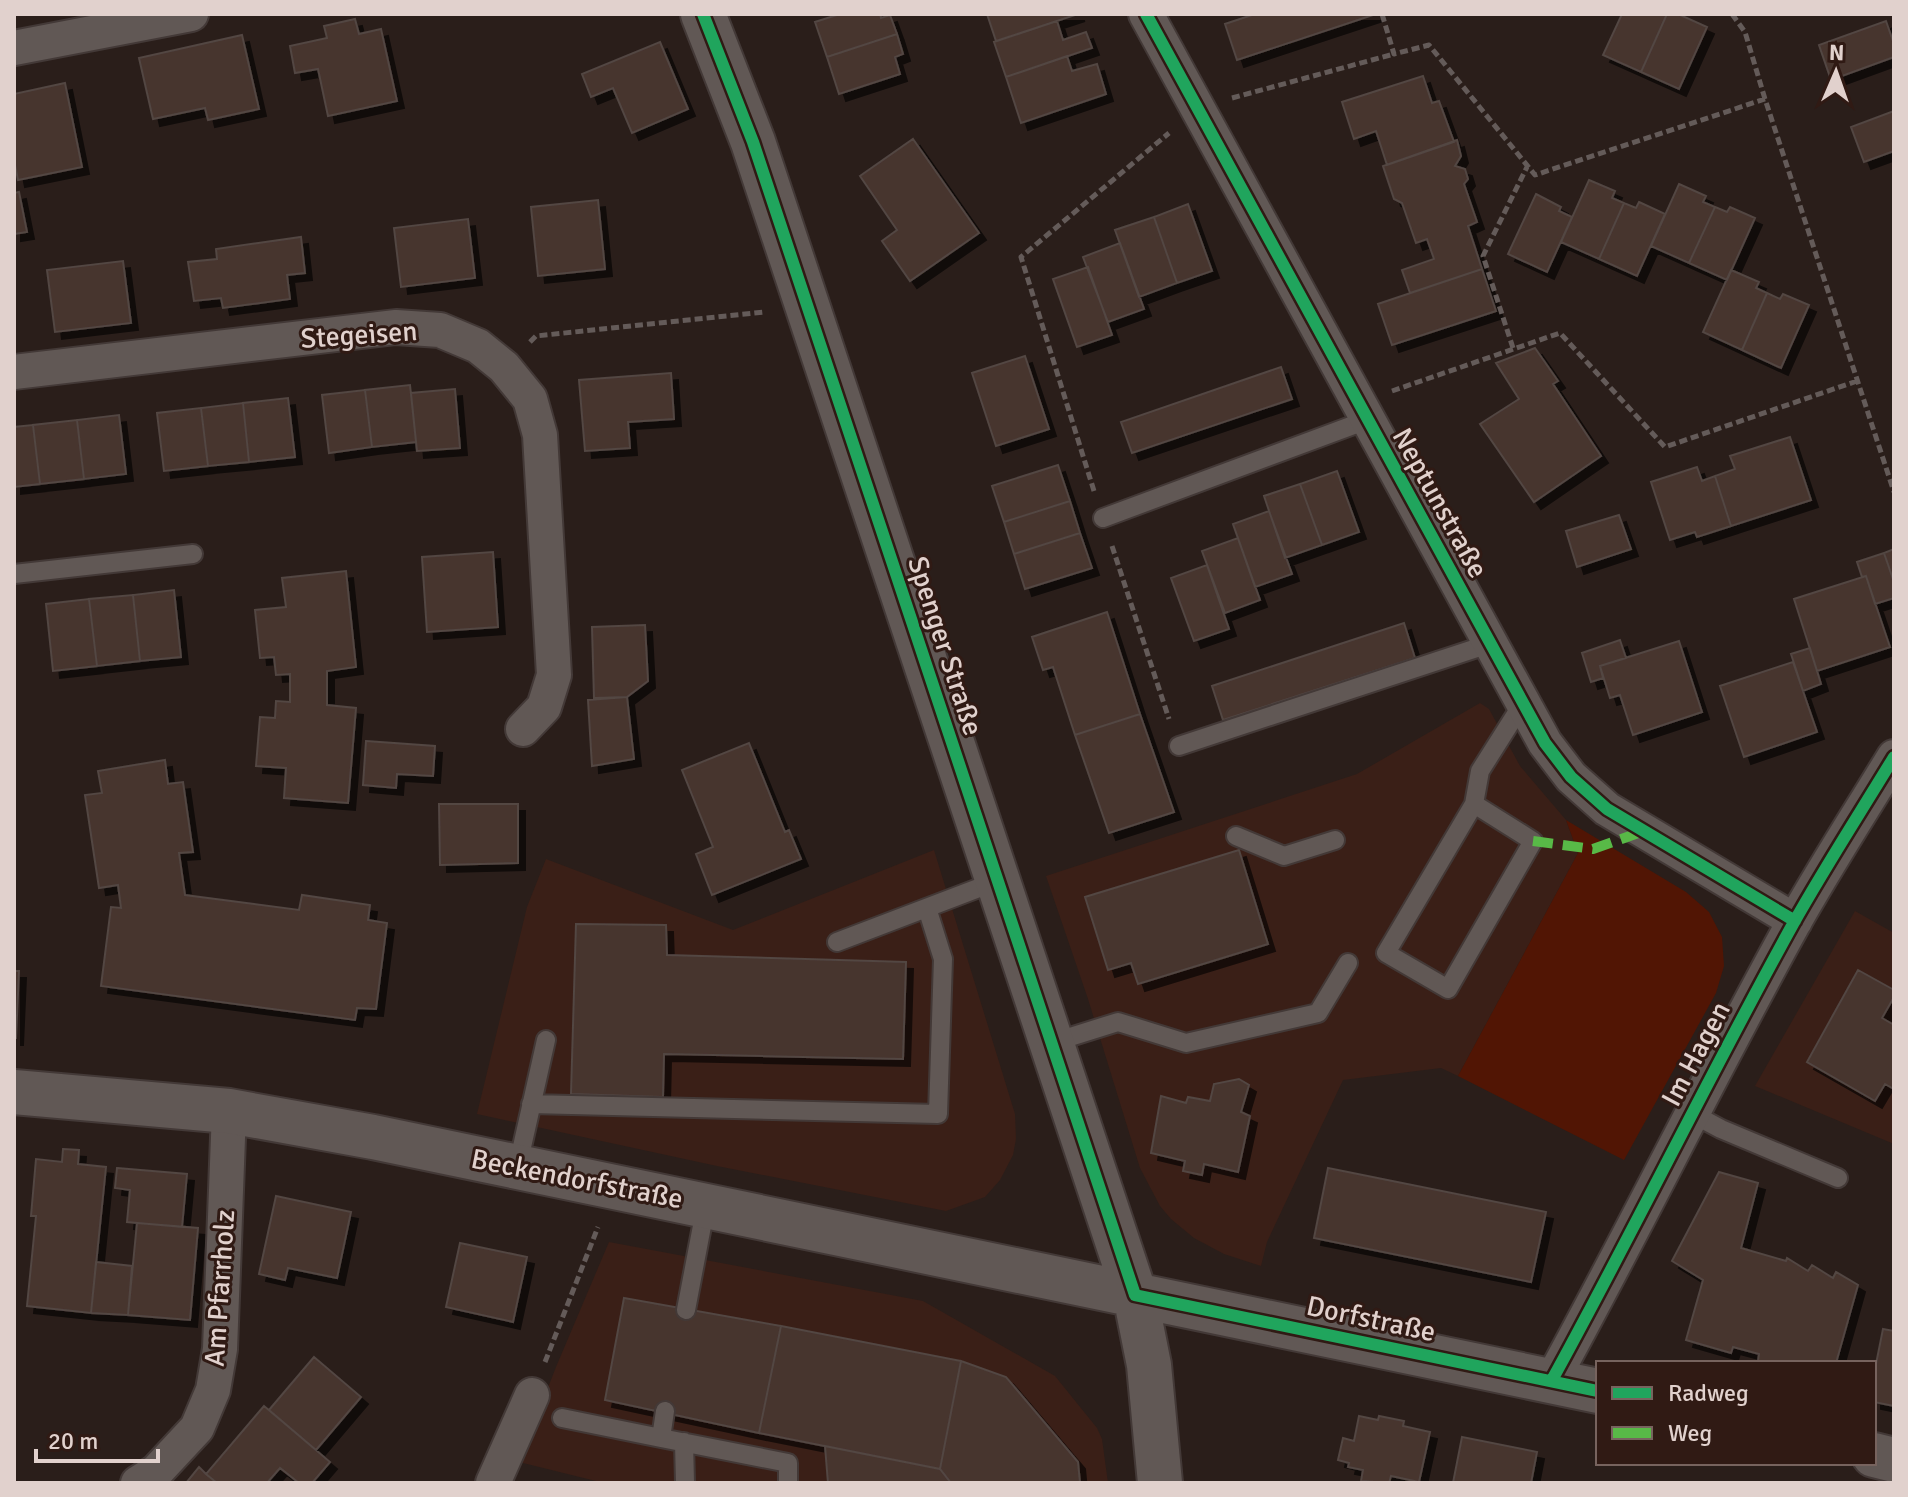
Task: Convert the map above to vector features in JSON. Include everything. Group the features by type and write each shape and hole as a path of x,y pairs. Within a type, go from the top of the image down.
{"main road":[{"name":"Spenger Straße","path":"703,14 753,142 809,308 1135,1295 1149,1365 1160,1483"},
{"name":"Beckendorfstraße","path":"14,1092 229,1111 373,1137 1135,1295"},
{"name":"Dorfstraße","path":"1135,1295 1596,1391"}],"street":[{"path":"14,48 191,14"},
{"name":"Neptunstraße","path":"1146,14 1545,743 1571,777 1607,809 1795,921"},
{"name":"Stegeisen","path":"14,372 396,327 440,330 478,346 504,367 530,399 540,435 554,675 544,707 523,729"},
{"name":"Im Hagen","path":"1552,1380 1795,921 1894,757"},
{"name":"Am Pfarrholz","path":"138,1483 157,1471 197,1428 213,1390 220,1349 229,1111"},
{"path":"493,1483 532,1395"}],"lane":[{"path":"1103,518 1362,412"},
{"path":"14,574 193,554"},
{"path":"1179,746 1489,644"},
{"path":"1474,804 1533,841 1448,989 1386,953 1474,804 1480,771 1523,703"},
{"path":"1236,836 1284,856 1335,840"},
{"path":"837,942 997,881"},
{"path":"531,1104 938,1114 943,959 927,908"},
{"path":"1051,1043 1118,1022 1186,1043 1318,1013 1348,963"},
{"path":"517,1169 546,1040"},
{"path":"1691,1113 1721,1129 1838,1178"},
{"path":"686,1310 706,1205"},
{"path":"661,1438 665,1411"},
{"path":"562,1418 788,1463 788,1483"},
{"path":"684,1442 685,1483"}],"path":[{"path":"1382,14 1394,54"},
{"path":"1732,14 1745,32 1894,492"},
{"path":"1179,746 1021,257 1198,107 1429,45 1535,175 1765,99"},
{"path":"1513,348 1483,256 1527,167"},
{"path":"504,367 536,336 809,308"},
{"path":"532,1395 614,1189"}],"shaded area":[{"path":"1480,703 1489,709 1520,766 1566,820 1578,853 1458,1076 1441,1068 1343,1080 1267,1242 1261,1266 1224,1254 1194,1238 1171,1219 1160,1206 1140,1168 1046,876 1357,774"},
{"path":"1566,820 1686,892 1709,912 1722,937 1724,966 1716,993 1624,1160 1458,1076 1578,853"},
{"path":"934,850 1015,1114 1013,1155 1000,1180 985,1197 946,1211 477,1114 527,907 546,859 733,930"},
{"path":"1855,911 1894,933 1894,1144 1755,1086"},
{"path":"609,1242 923,1301 1055,1376 1097,1428 1102,1439 1108,1483 604,1483 519,1462"}],"building":[{"path":"840,14 880,14 881,18 890,15 897,34 827,57 815,22"},
{"path":"987,14 1078,14 996,41"},
{"path":"1255,14 1376,14 1237,60 1225,24"},
{"path":"1622,14 1667,14 1641,72 1603,55"},
{"path":"1667,14 1678,14 1707,27 1679,89 1641,72"},
{"path":"355,19 359,34 381,29 397,101 328,116 318,69 295,73 290,46 327,38 324,26"},
{"path":"1057,21 1063,40 1086,32 1092,48 1006,77 994,42"},
{"path":"1886,21 1894,44 1894,57 1831,80 1819,45"},
{"path":"897,34 903,54 895,57 900,74 839,94 827,57"},
{"path":"242,35 259,109 208,120 205,108 153,119 139,58"},
{"path":"660,42 688,109 632,133 613,88 591,97 582,74"},
{"path":"1067,56 1072,71 1097,64 1106,94 1021,123 1006,77"},
{"path":"1423,76 1432,103 1439,101 1454,142 1387,165 1376,131 1354,139 1342,102"},
{"path":"65,83 82,167 18,180 14,160 14,94"},
{"path":"1894,111 1894,151 1864,162 1851,127"},
{"path":"913,139 979,233 910,281 882,241 897,230 860,176"},
{"path":"1457,140 1461,156 1455,166 1465,169 1468,179 1464,184 1477,222 1468,226 1482,269 1410,293 1402,270 1434,259 1427,239 1416,243 1402,203 1394,199 1383,166"},
{"path":"1589,180 1615,191 1612,198 1624,203 1599,259 1561,242"},
{"path":"1679,184 1706,196 1703,202 1715,207 1689,263 1651,246"},
{"path":"19,192 27,232 14,234 14,193"},
{"path":"1536,194 1561,207 1559,211 1572,217 1547,272 1508,254"},
{"path":"598,200 605,269 538,276 531,207"},
{"path":"1639,202 1665,214 1637,276 1599,259 1624,203 1636,208"},
{"path":"1188,204 1212,271 1177,283 1154,217"},
{"path":"1715,207 1727,212 1730,207 1755,218 1727,280 1689,263"},
{"path":"1154,217 1177,283 1139,297 1115,230"},
{"path":"468,219 475,278 401,287 394,228"},
{"path":"301,237 305,273 287,275 290,299 223,308 221,298 194,301 188,262 217,259 216,249"},
{"path":"1120,243 1144,309 1108,322 1083,257"},
{"path":"123,261 131,323 55,332 47,270"},
{"path":"1088,267 1112,335 1077,347 1053,279"},
{"path":"1482,269 1496,311 1392,345 1378,304"},
{"path":"1731,270 1759,282 1756,288 1767,293 1742,350 1703,332"},
{"path":"1767,293 1780,299 1783,294 1809,305 1781,368 1742,350"},
{"path":"1535,348 1558,381 1553,384 1601,456 1534,502 1480,424 1519,399 1496,363"},
{"path":"1025,356 1049,429 996,446 972,373"},
{"path":"1281,367 1292,399 1132,453 1121,422"},
{"path":"671,373 674,419 628,422 630,448 585,451 579,380"},
{"path":"410,385 416,442 372,447 365,390"},
{"path":"455,389 460,448 417,451 411,393"},
{"path":"365,390 372,447 329,453 322,395"},
{"path":"288,398 295,457 249,462 243,403"},
{"path":"243,403 249,462 208,466 201,408"},
{"path":"201,408 208,466 164,471 157,413"},
{"path":"119,415 126,474 84,479 77,420"},
{"path":"77,420 84,479 40,484 33,425"},
{"path":"33,425 40,484 14,487 14,427"},
{"path":"1790,437 1811,500 1731,526 1715,476 1735,469 1730,456"},
{"path":"1058,465 1070,501 1004,522 992,486"},
{"path":"1697,467 1702,481 1715,476 1731,526 1697,537 1695,532 1670,540 1651,482"},
{"path":"1337,471 1359,532 1322,545 1300,484"},
{"path":"1300,484 1322,545 1285,558 1264,496"},
{"path":"1070,501 1080,533 1014,554 1004,522"},
{"path":"1269,511 1292,574 1255,587 1233,524"},
{"path":"1619,515 1631,549 1577,567 1566,531"},
{"path":"1080,533 1092,568 1025,589 1014,554"},
{"path":"1238,538 1260,600 1225,613 1202,551"},
{"path":"1894,549 1894,582 1884,553"},
{"path":"493,552 498,627 427,632 422,557"},
{"path":"1884,553 1894,582 1894,598 1875,604 1866,576 1862,577 1857,562"},
{"path":"1207,565 1229,629 1194,641 1171,578"},
{"path":"346,571 356,667 327,671 327,705 356,708 348,803 284,798 286,768 256,766 260,717 275,718 276,701 290,702 290,674 276,675 274,657 260,658 255,610 286,607 282,578"},
{"path":"1866,576 1890,647 1817,671 1794,599"},
{"path":"174,590 181,657 140,661 133,595"},
{"path":"133,595 140,661 97,666 89,599"},
{"path":"89,599 97,666 53,671 46,604"},
{"path":"1107,612 1140,714 1075,735 1053,667 1043,670 1032,637"},
{"path":"1404,623 1415,658 1223,720 1212,686"},
{"path":"645,625 648,681 627,697 594,698 592,627"},
{"path":"1620,640 1626,658 1600,666 1603,678 1591,682 1582,653"},
{"path":"1679,641 1702,712 1633,735 1620,695 1610,698 1600,666"},
{"path":"1810,648 1821,684 1803,691 1791,654"},
{"path":"1793,662 1817,732 1744,757 1720,686"},
{"path":"627,697 634,759 592,766 588,700"},
{"path":"1140,714 1174,812 1109,833 1075,735"},
{"path":"366,741 435,746 433,776 397,774 396,788 363,785"},
{"path":"749,743 785,832 789,830 801,859 712,895 696,854 713,847 682,770"},
{"path":"165,760 168,784 183,782 193,852 179,853 185,895 299,910 302,895 370,905 368,920 387,923 376,1009 357,1008 355,1020 101,986 111,907 121,908 118,885 99,888 85,795 102,793 98,771"},
{"path":"439,804 518,804 518,863 440,865"},
{"path":"1239,850 1268,944 1138,984 1131,963 1108,970 1085,897"},
{"path":"576,924 666,925 667,955 906,962 903,1059 664,1054 663,1097 571,1094"},
{"path":"1858,970 1894,990 1894,997 1882,1018 1894,1025 1894,1089 1885,1084 1875,1101 1807,1062"},
{"path":"14,971 19,971 16,1038 14,1038"},
{"path":"1239,1079 1249,1085 1241,1112 1250,1116 1238,1172 1204,1164 1202,1175 1183,1171 1185,1161 1151,1153 1161,1096 1186,1103 1188,1097 1210,1101 1214,1084"},
{"path":"63,1149 79,1150 78,1164 106,1167 91,1313 27,1306 36,1216 31,1216 36,1159 62,1162"},
{"path":"117,1168 187,1174 182,1227 127,1222 130,1190 115,1188"},
{"path":"1328,1168 1546,1212 1531,1282 1314,1238"},
{"path":"1719,1172 1758,1183 1741,1248 1786,1261 1787,1258 1808,1271 1812,1265 1833,1278 1836,1272 1858,1285 1837,1361 1758,1361 1759,1354 1733,1347 1731,1353 1686,1340 1703,1280 1672,1261"},
{"path":"276,1196 351,1212 337,1278 288,1268 285,1280 259,1274"},
{"path":"137,1223 198,1228 190,1320 128,1315"},
{"path":"460,1243 527,1257 513,1322 446,1307"},
{"path":"96,1262 132,1266 128,1315 91,1313"},
{"path":"624,1298 781,1326 759,1433 605,1400"},
{"path":"781,1326 961,1361 940,1469 759,1433"},
{"path":"1883,1329 1894,1331 1894,1406 1876,1402 1876,1364"},
{"path":"314,1357 361,1397 316,1450 269,1410"},
{"path":"961,1361 1006,1377 1078,1462 1080,1483 951,1483 940,1469"},
{"path":"264,1406 330,1462 312,1483 299,1483 280,1468 267,1483 217,1483 206,1474"},
{"path":"1359,1416 1404,1421 1403,1426 1430,1432 1419,1482 1391,1476 1389,1483 1361,1481 1363,1470 1348,1467 1349,1463 1338,1460 1343,1438 1354,1441"},
{"path":"1462,1437 1537,1452 1531,1483 1453,1483"},
{"path":"825,1446 940,1469 951,1483 828,1483"},
{"path":"199,1467 206,1474 217,1483 186,1483"}],"marked path":[{"path":"1533,841 1593,849 1644,831"}],"cycle path":[{"path":"703,14 753,142 1135,1295 1596,1391"},
{"path":"1146,14 1545,743 1571,777 1607,809 1795,921"},
{"path":"1552,1380 1793,924 1894,757"}]}
